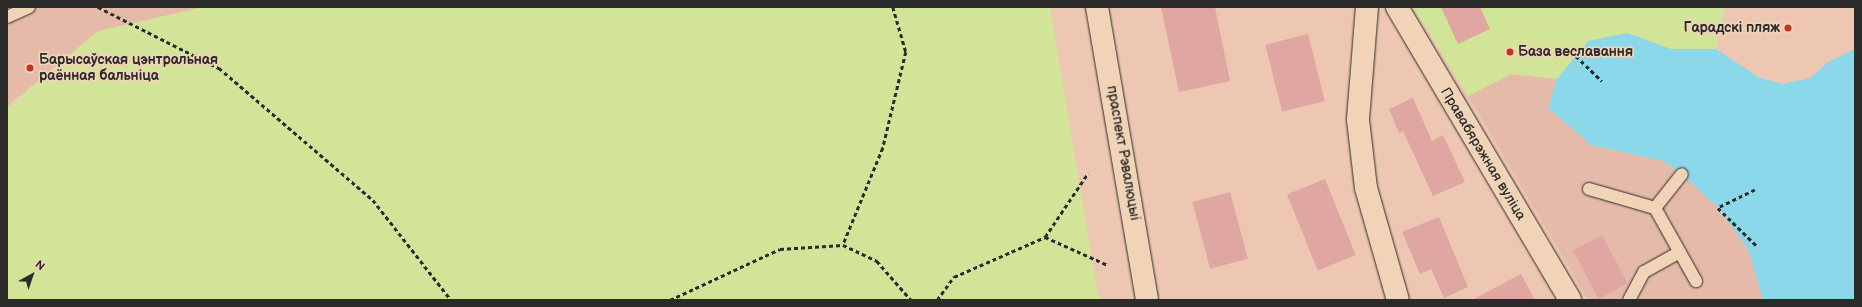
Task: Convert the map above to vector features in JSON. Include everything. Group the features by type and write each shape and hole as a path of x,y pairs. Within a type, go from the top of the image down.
{"street":[{"name":"праспект Рэвалюцыі","path":"1097,7 1147,300"},
{"path":"1367,7 1358,120 1366,188 1398,300"},
{"name":"Правабярэжная вуліца","path":"1397,7 1570,300"}],"lane":[{"path":"7,18 29,7"},
{"path":"1655,208 1682,174"},
{"path":"1590,189 1655,208 1696,281"},
{"path":"1628,300 1644,272 1680,252"}],"path":[{"path":"98,7 218,68 373,200 451,300"},
{"path":"843,245 883,148 906,52 893,7"},
{"path":"1576,56 1602,81"},
{"path":"937,300 954,277 1045,237 1088,173"},
{"path":"1755,190 1718,208 1757,246"},
{"path":"1045,237 1108,265"},
{"path":"670,300 780,249 843,245 876,261 911,300"}],"shaded area":[{"name":"Барысаўская цэнтральная раённая бальніца","path":"7,7 204,7 98,31 7,106"},
{"path":"1511,74 1557,79 1548,108 1591,145 1663,161 1682,174 1718,208 1748,249 1763,300 1588,300 1468,96"}],"green space":[{"path":"204,7 1050,7 1099,300 7,300 7,108 98,31"},
{"name":"База веславання","path":"1413,7 1725,7 1716,49 1671,49 1627,33 1588,41 1557,79 1511,74 1468,96"}],"water":[{"path":"1627,33 1671,49 1716,49 1758,77 1782,84 1810,78 1828,62 1855,49 1855,300 1763,300 1748,249 1718,208 1682,174 1663,161 1591,145 1548,108 1557,79 1588,41"}],"building":[{"path":"1161,7 1215,7 1230,81 1179,92"},
{"path":"1441,7 1480,7 1490,29 1458,44"},
{"path":"1308,34 1325,101 1282,112 1265,45"},
{"path":"1413,98 1432,141 1443,135 1465,182 1433,196 1403,131 1399,133 1389,109"},
{"path":"1325,179 1356,255 1318,270 1287,194"},
{"path":"1230,192 1248,259 1210,269 1192,202"},
{"path":"1439,217 1468,287 1444,298 1431,269 1420,274 1402,232"},
{"path":"1602,235 1628,284 1599,299 1573,250"},
{"path":"1521,274 1535,300 1472,300"}],"place":[{"name":"Гарадскі пляж","path":"1788,28"},
{"name":"База веславання","path":"1510,52"},
{"name":"Барысаўская цэнтральная раённая бальніца","path":"30,68"}]}
